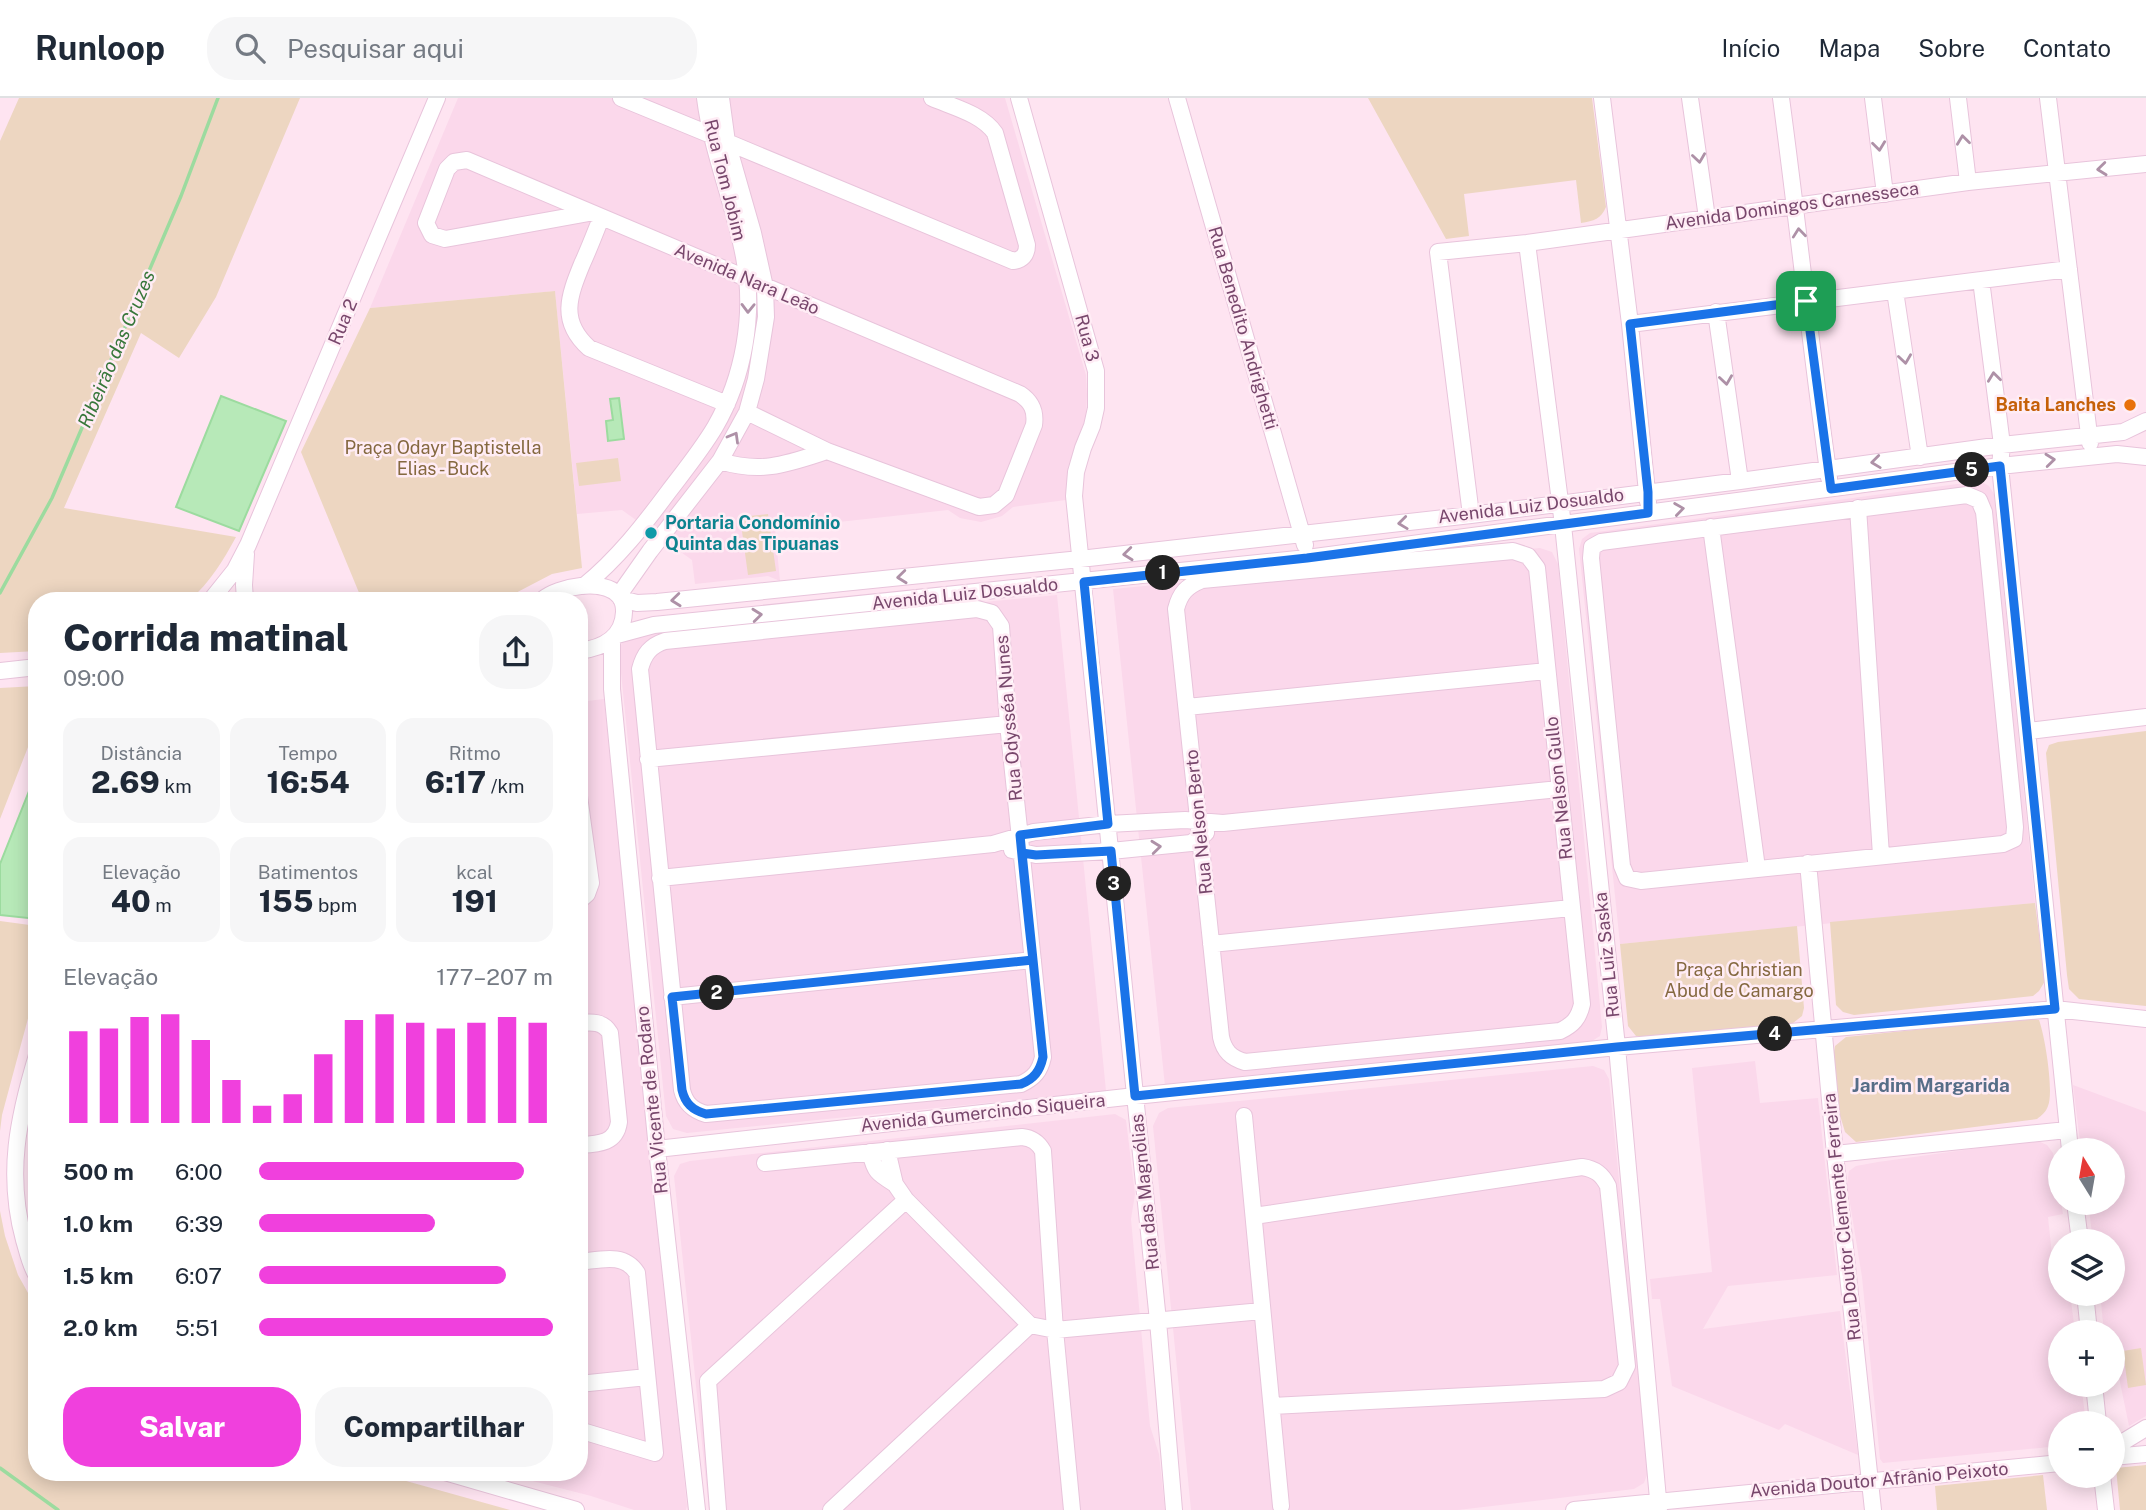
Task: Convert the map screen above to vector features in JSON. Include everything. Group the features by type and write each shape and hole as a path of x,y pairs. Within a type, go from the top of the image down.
{"street":[{"name":"Rua 2","path":"217,592 235,570 248,545 438,98"},
{"path":"621,98 711,135"},
{"name":"Rua Tom Jobim","path":"584,586 634,538 703,445 727,404 738,374 745,343 747,279 739,234 711,135 705,98"},
{"name":"Rua Tom Jobim","path":"620,597 650,551 720,461 747,412 762,348 766,317 765,287 727,142 721,98"},
{"path":"727,142 1013,261 1024,257 1027,245 997,138 992,129 981,119 932,98"},
{"name":"Rua 3","path":"1019,98 1096,371 1096,408 1076,472 1074,496 1084,582"},
{"name":"Rua Benedito Andrighetti","path":"1177,98 1303,534 1307,558"},
{"path":"1602,98 1630,324 1648,513"},
{"path":"1690,98 1707,218"},
{"path":"1781,98 1831,489"},
{"path":"1873,98 1885,194"},
{"path":"1958,98 1968,182"},
{"path":"2048,98 2092,456"},
{"name":"Avenida Nara Leão","path":"595,216 445,239 430,233 427,220 445,172 454,162 467,160 1020,394 1034,409 1034,425 1006,495 994,505 973,506 827,451"},
{"name":"Avenida Domingos Carnesseca","path":"1471,515 1438,252 1527,243 1968,182 2146,164"},
{"path":"595,216 571,292 571,323 578,337 589,348 727,404"},
{"name":"Rua Luiz Saska","path":"1527,243 1563,525 1617,1047 1658,1506"},
{"path":"1630,324 2069,269"},
{"path":"1982,280 2002,445 2000,466 2068,1138"},
{"path":"1895,291 1920,457"},
{"path":"1716,312 1740,481"},
{"path":"747,412 827,451"},
{"name":"Avenida Luiz Dosualdo","path":"584,586 610,589 620,597 637,603 657,602 1080,559 1471,515 2002,445 2123,432 2146,421"},
{"path":"720,461 754,468 783,465 827,451"},
{"name":"Avenida Luiz Dosualdo","path":"588,648 654,625 1307,558 2000,466 2117,454 2146,457"},
{"path":"1967,495 1979,500 1983,512 1992,594 2014,839 2003,844 1641,881 1627,878 1622,866 1592,571 1592,547 1601,542 1858,508 1967,495"},
{"path":"659,504 678,517"},
{"path":"1858,508 1881,855"},
{"path":"1711,527 1756,868"},
{"path":"634,538 650,551"},
{"name":"Rua 2","path":"245,592 248,545"},
{"name":"Rua Nelson Gullo","path":"1184,590 1202,580 1513,551 1528,555 1537,568 1582,1004 1575,1022 1560,1031 1245,1062 1228,1054"},
{"name":"Rua das Magnólias","path":"1084,582 1158,1321 1174,1510"},
{"path":"555,592 584,586"},
{"name":"Rua Nelson Berto","path":"1184,590 1177,609 1186,707 1221,1037 1228,1054"},
{"name":"Rua Vicente de Rodaro","path":"620,597 624,615 622,626 614,637 612,689 657,1149 697,1510"},
{"name":"Rua Odysséa Nunes","path":"648,759 640,669 642,659 656,644 977,609 992,613 1001,626 1008,724 1043,1057 1036,1074 1021,1084 706,1114 697,1112 684,1099 672,997"},
{"name":"Rua Vicente de Rodaro","path":"588,652 600,656 605,663 612,689"},
{"path":"0,671 28,668"},
{"path":"1186,707 1547,671"},
{"path":"2029,731 2146,717"},
{"path":"1008,724 648,759 672,997 1033,960"},
{"path":"993,844 1036,855 1111,851 1191,843 1200,830 1223,823 1559,789"},
{"path":"660,878 993,844 1020,835 1108,824 1185,820 1200,830"},
{"path":"588,861 591,883 588,892"},
{"name":"Rua Doutor Clemente Ferreira","path":"1808,863 1872,1510"},
{"path":"1211,944 1572,908"},
{"name":"Avenida Gumercindo Siqueira","path":"657,1149 1135,1096 1617,1047 2055,1009 2146,1019"},
{"path":"588,1022 597,1022 605,1026 612,1039 619,1122 614,1135 603,1143 588,1145"},
{"path":"28,1085 16,1146 15,1187 28,1253"},
{"path":"1244,1116 1281,1506"},
{"path":"1835,1154 2067,1130"},
{"path":"765,1163 1022,1137 1036,1142 1043,1151 1055,1330 1072,1510"},
{"path":"893,1179 900,1157 907,1148"},
{"path":"878,1151 875,1169 879,1174 893,1179 906,1200 1030,1325 1055,1330 1262,1311"},
{"path":"1254,1216 1582,1167 1598,1172 1608,1186 1627,1366 1619,1382 1604,1389 1272,1406"},
{"path":"718,1510 708,1381 906,1200"},
{"path":"588,1261 616,1259 630,1264 637,1273 655,1454 588,1433"},
{"path":"831,1510 1030,1325"},
{"path":"588,1383 647,1377"},
{"path":"2125,1441 2146,1429"},
{"path":"2125,1456 2146,1454"},
{"name":"Avenida Doutor Afrânio Peixoto","path":"1574,1510 1658,1506 1870,1481 2048,1464"},
{"path":"476,1481 576,1510"},
{"path":"2103,1488 2106,1510"}],"shaded area":[{"path":"458,98 1005,98 1086,375 1086,416 1068,467 1066,500 1013,507 1002,516 981,522 960,518 948,510 775,529 780,581 768,576 695,584 692,560 622,510 577,514 555,291 370,308"},
{"path":"221,396 286,421 239,531 176,507"},
{"path":"619,398 624,439 608,441 606,421 613,420 610,399"},
{"path":"1980,481 1989,486 1994,494 2035,903 1620,944 1579,549 1582,539 1590,533"},
{"path":"1540,548 1552,552 1558,564 1602,1027 1600,1036 1592,1041 1165,1086 1113,589"},
{"path":"1057,595 1106,1091 687,1133 673,1129 666,1116 619,653 622,642 634,635"},
{"path":"604,699 686,1510 634,1510 532,1481 588,1481 588,701"},
{"path":"28,794 28,918 0,915 0,864"},
{"path":"1755,1061 1760,1103 1818,1098 1837,1275 1728,1286 1703,1329 1840,1311 1858,1455 1785,1424 1779,1430 1672,1386 1660,1299 1652,1299 1650,1279 1712,1272 1692,1068"},
{"path":"1593,1066 1604,1070 1609,1079 1648,1472 1644,1483 1634,1489 1458,1510 1191,1510 1153,1126 1159,1113 1168,1108"},
{"path":"2073,1085 2146,1112 2146,1416 2129,1426 2123,1397 2125,1320 2103,1320 2101,1306 2125,1306 2125,1229 2091,1229 2090,1215 2125,1215 2125,1138 2080,1138"},
{"path":"1115,1114 1126,1120 1135,1194 1131,1219 1150,1426 1159,1454 1165,1510 709,1510 674,1176 680,1164"},
{"path":"2036,1140 2048,1146 2048,1215 2058,1215 2048,1217 2048,1306 2072,1306 2073,1320 2048,1320 2048,1397 2083,1397 2084,1411 2048,1411 2048,1447 1883,1463 1880,1459 1862,1277 1847,1185 1849,1171 1856,1166"}],"green space":[{"path":"19,98 300,98 216,297 179,358 141,333 64,508 236,537 216,571 198,592 28,592 28,651 0,653 0,141"},
{"path":"1368,98 1592,98 1606,207 1596,219 1581,223 1576,180 1464,194 1469,236 1446,239"},
{"name":"Praça Odayr Baptistella Elias - Buck","path":"555,291 582,568 552,574 517,592 359,592 301,452 370,308"},
{"path":"618,458 621,481 579,486 576,463"},
{"path":"768,514 776,571 748,575 740,517"},
{"path":"28,686 28,747 0,819 0,688"},
{"path":"2146,731 2146,1006 2079,999 2069,989 2067,975 2046,753 2049,745 2058,742"},
{"path":"2035,903 2045,981 2033,996 1854,1015 1843,1012 1836,1005 1830,922"},
{"path":"0,921 28,925 28,1018 0,1131"},
{"name":"Praça Christian Abud de Camargo","path":"1797,926 1804,1008 1802,1016 1793,1023 1649,1037 1636,1036 1628,1026 1620,944"},
{"path":"2029,1018 2039,1020 2049,1077 2048,1106 2037,1119 1856,1142 1845,1132 1839,1112 1833,1058 1835,1046 1846,1037"},
{"path":"0,1211 18,1275 28,1293 28,1481 406,1481 510,1510 0,1510"},
{"path":"2141,1348 2146,1385 2128,1388 2125,1351"},
{"path":"2146,1465 2146,1510 2120,1510 2118,1488 2125,1488 2125,1467"},
{"path":"2043,1475 2047,1510 1937,1510 1935,1486"}],"waterway":[{"name":"Ribeirão das Cruzes","path":"0,593 52,498 181,196 218,98"},
{"path":"0,1468 58,1510"}],"place":[{"name":"Baita Lanches","path":"2130,405"},
{"name":"Portaria Condomínio Quinta das Tipuanas","path":"651,533"}],"district":[{"name":"Jardim Margarida","path":"1931,1085"}],"route":[{"path":"1806,301 1831,489 2000,466 2029,731 2055,1009 1617,1047 1135,1096 1111,851 1036,855 1022,853 1043,1057 1041,1066 1030,1080 1021,1084 706,1114 689,1106 682,1090 672,997 1033,960 1020,835 1108,824 1084,582 1307,558 1648,513 1630,324 1806,301"}]}
